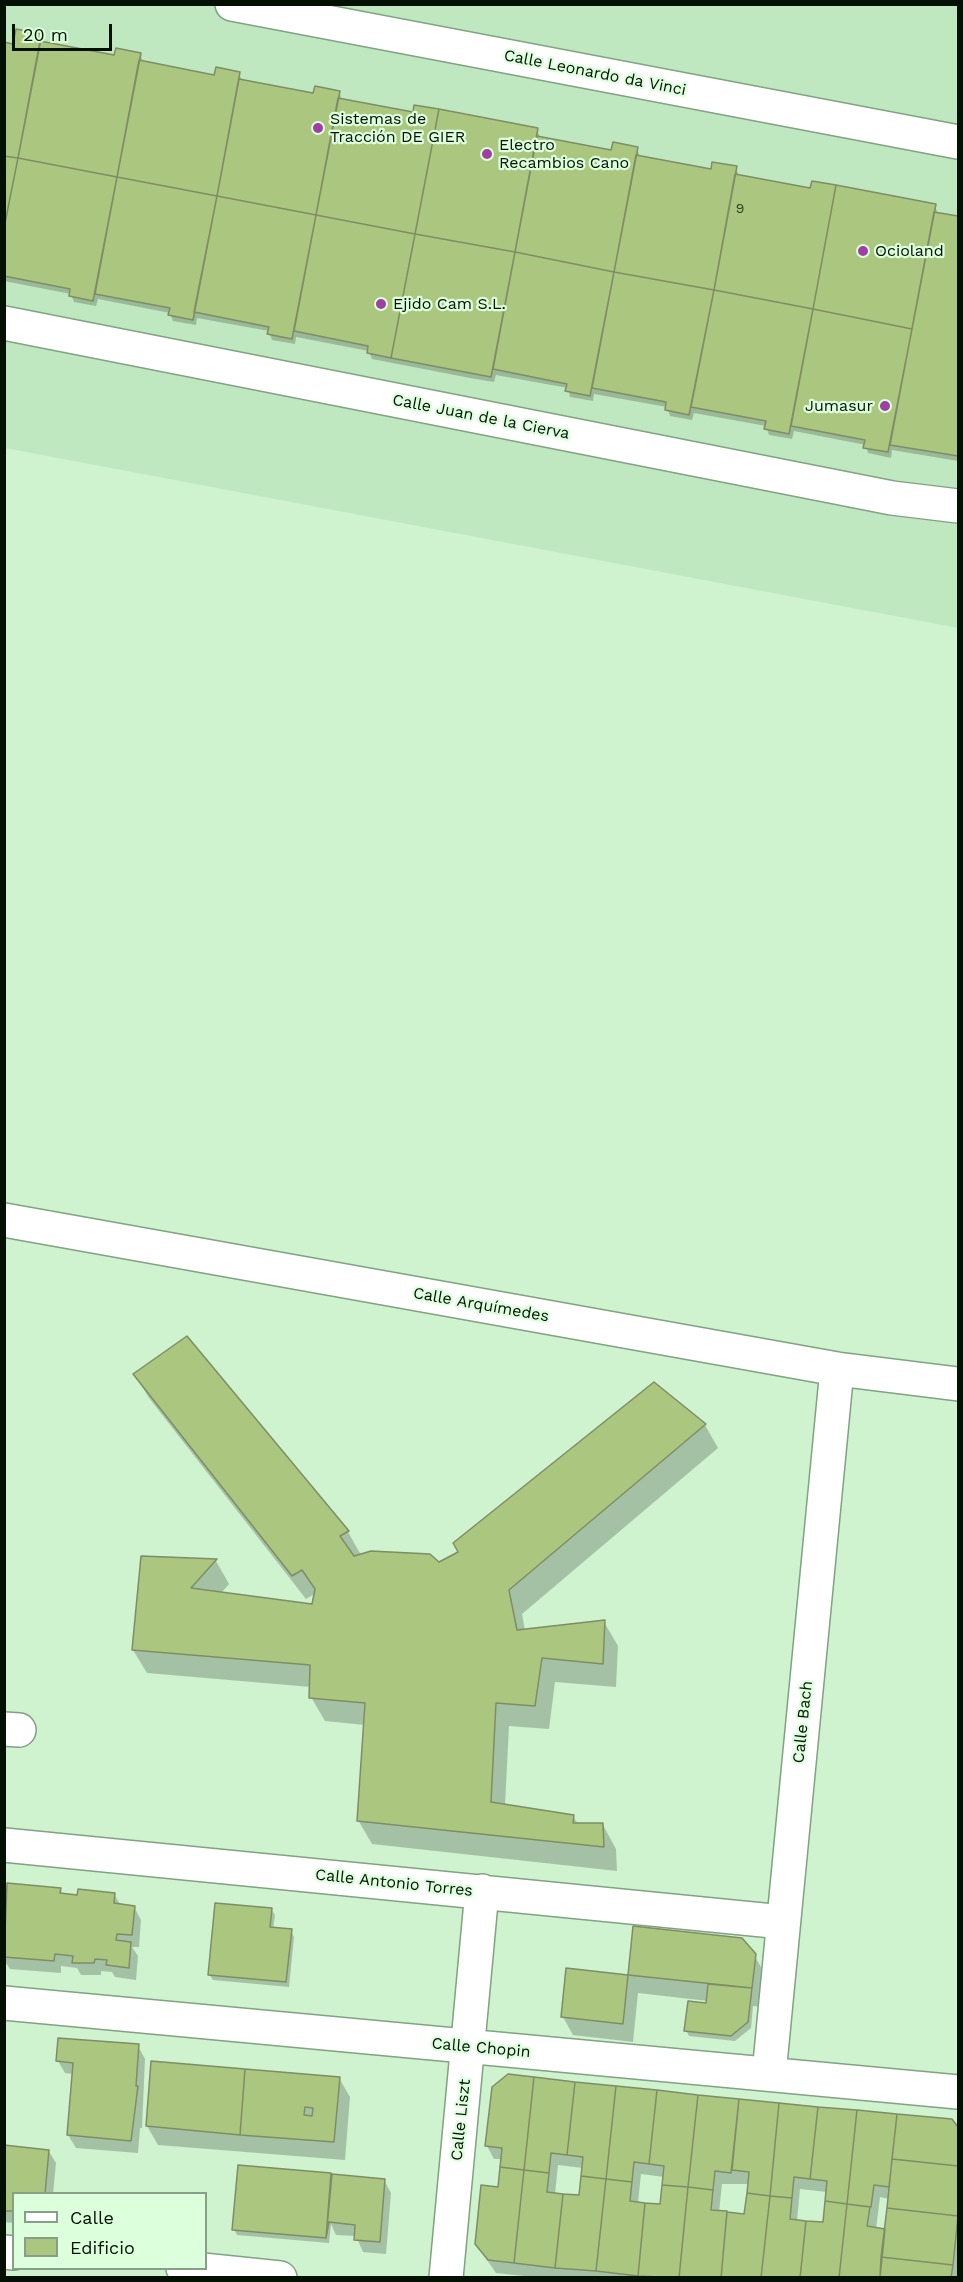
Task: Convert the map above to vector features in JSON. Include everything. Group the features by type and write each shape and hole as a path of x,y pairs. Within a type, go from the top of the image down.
{"street":[{"name":"Calle Leonardo da Vinci","path":"232,4 958,142"},
{"name":"Calle Juan de la Cierva","path":"4,323 892,498 958,506"},
{"name":"Calle Arquímedes","path":"4,1220 837,1369 958,1384"},
{"name":"Calle Bach","path":"769,2074 837,1369"},
{"name":"Calle Antonio Torres","path":"4,1845 783,1922"},
{"name":"Calle Liszt","path":"446,2277 482,1891"},
{"name":"Calle Chopin","path":"4,2003 958,2092"},
{"path":"205,2270 280,2277"}],"shaded area":[{"path":"4,5 958,5 958,628 5,448"}],"building":[{"path":"16,29 42,34 18,158 4,156 4,42 13,44"},
{"path":"40,41 114,55 116,48 141,53 117,177 18,158"},
{"path":"139,60 214,75 216,67 240,72 217,196 117,177"},
{"path":"239,79 313,93 315,86 340,91 316,215 217,196"},
{"path":"338,98 413,112 414,105 439,109 415,234 316,215"},
{"path":"439,109 538,128 515,252 415,234"},
{"path":"537,136 611,150 613,142 638,147 614,272 515,252"},
{"path":"636,155 711,169 712,162 737,166 714,290 614,272"},
{"path":"4,156 18,158 4,228"},
{"path":"18,158 117,177 93,301 69,296 70,289 4,276 4,228"},
{"path":"735,174 810,188 812,181 836,185 813,309 714,290"},
{"path":"117,177 217,196 193,320 168,315 170,308 95,294"},
{"path":"836,185 936,204 912,329 813,309"},
{"path":"217,196 316,215 292,339 267,334 269,327 194,312"},
{"path":"934,212 958,216 958,456 890,445"},
{"path":"316,215 415,234 391,358 367,353 368,346 294,331"},
{"path":"415,234 515,252 491,377 391,358"},
{"path":"515,252 614,272 590,396 565,391 567,384 493,369"},
{"path":"614,272 714,290 689,415 665,410 666,402 592,388"},
{"path":"714,290 813,309 789,434 764,429 766,421 691,407"},
{"path":"813,309 912,329 888,452 863,448 865,440 791,426"},
{"path":"187,1336 349,1531 340,1536 354,1556 371,1551 430,1554 439,1562 458,1552 453,1543 654,1382 706,1424 509,1590 517,1630 605,1620 603,1664 542,1658 535,1706 496,1703 491,1802 574,1815 573,1823 603,1823 604,1847 357,1821 365,1703 309,1698 310,1665 132,1650 141,1556 217,1559 191,1588 312,1604 315,1589 302,1570 292,1576 133,1374"},
{"path":"7,1883 61,1888 60,1893 77,1895 78,1889 115,1893 114,1903 135,1906 132,1935 117,1934 116,1940 131,1942 129,1968 106,1965 107,1960 95,1959 94,1963 72,1963 73,1956 55,1954 54,1961 4,1957"},
{"path":"215,1903 272,1908 270,1927 292,1929 286,1982 208,1975"},
{"path":"633,1926 742,1938 756,1954 752,1988 628,1975"},
{"path":"566,1968 628,1975 623,2024 561,2017"},
{"path":"708,1984 752,1988 748,2022 731,2036 684,2031 688,2001 706,2003"},
{"path":"58,2038 139,2044 136,2086 138,2086 131,2141 67,2135 73,2063 56,2061"},
{"path":"151,2061 245,2069 240,2135 146,2126"},
{"path":"245,2069 340,2077 334,2142 240,2135","holes":["305,2107 313,2108 312,2116 304,2115"]},
{"path":"508,2074 534,2077 524,2170 500,2167 502,2148 485,2146 492,2087"},
{"path":"534,2077 575,2082 567,2155 551,2153 549,2173 524,2170"},
{"path":"575,2082 616,2086 606,2179 581,2176 583,2157 567,2155"},
{"path":"616,2086 657,2090 649,2164 634,2162 632,2182 606,2179"},
{"path":"657,2090 698,2095 688,2187 662,2185 664,2166 649,2164"},
{"path":"698,2095 739,2099 731,2173 715,2171 713,2190 688,2187"},
{"path":"739,2099 779,2103 770,2196 747,2193 749,2172 732,2170"},
{"path":"779,2103 818,2107 810,2179 794,2177 792,2198 770,2196"},
{"path":"818,2107 857,2110 847,2204 825,2201 827,2181 810,2179"},
{"path":"857,2110 897,2114 889,2187 874,2185 871,2207 847,2204"},
{"path":"897,2114 952,2119 958,2127 958,2166 892,2159"},
{"path":"4,2145 49,2150 45,2192 12,2192 12,2211 4,2211"},
{"path":"892,2159 958,2166 958,2216 887,2208"},
{"path":"238,2165 331,2173 326,2238 232,2230"},
{"path":"500,2167 524,2170 514,2263 488,2260 475,2244 481,2185 498,2187"},
{"path":"524,2170 549,2173 547,2192 563,2194 555,2268 514,2263"},
{"path":"332,2174 385,2179 380,2242 354,2240 355,2225 329,2222 326,2238"},
{"path":"581,2176 606,2179 596,2271 555,2268 563,2194 579,2195"},
{"path":"606,2179 632,2182 630,2201 645,2203 638,2276 596,2271"},
{"path":"662,2185 688,2187 679,2278 638,2276 645,2203 660,2204"},
{"path":"688,2187 713,2190 711,2210 727,2211 721,2278 679,2278"},
{"path":"747,2193 770,2196 761,2278 721,2278 727,2212 744,2214"},
{"path":"770,2196 792,2198 790,2219 806,2221 800,2278 761,2278"},
{"path":"825,2201 847,2204 839,2278 800,2278 806,2221 823,2222"},
{"path":"847,2204 870,2207 867,2226 885,2229 880,2278 839,2278"},
{"path":"887,2208 958,2216 953,2265 881,2257"},
{"path":"881,2257 953,2265 951,2278 880,2278"}],"place":[{"name":"Sistemas de Tracción DE GIER","path":"318,128"},
{"name":"Electro Recambios Cano","path":"487,154"},
{"name":"Ocioland","path":"863,251"},
{"name":"Ejido Cam S.L.","path":"381,304"},
{"name":"Jumasur","path":"885,406"}]}
